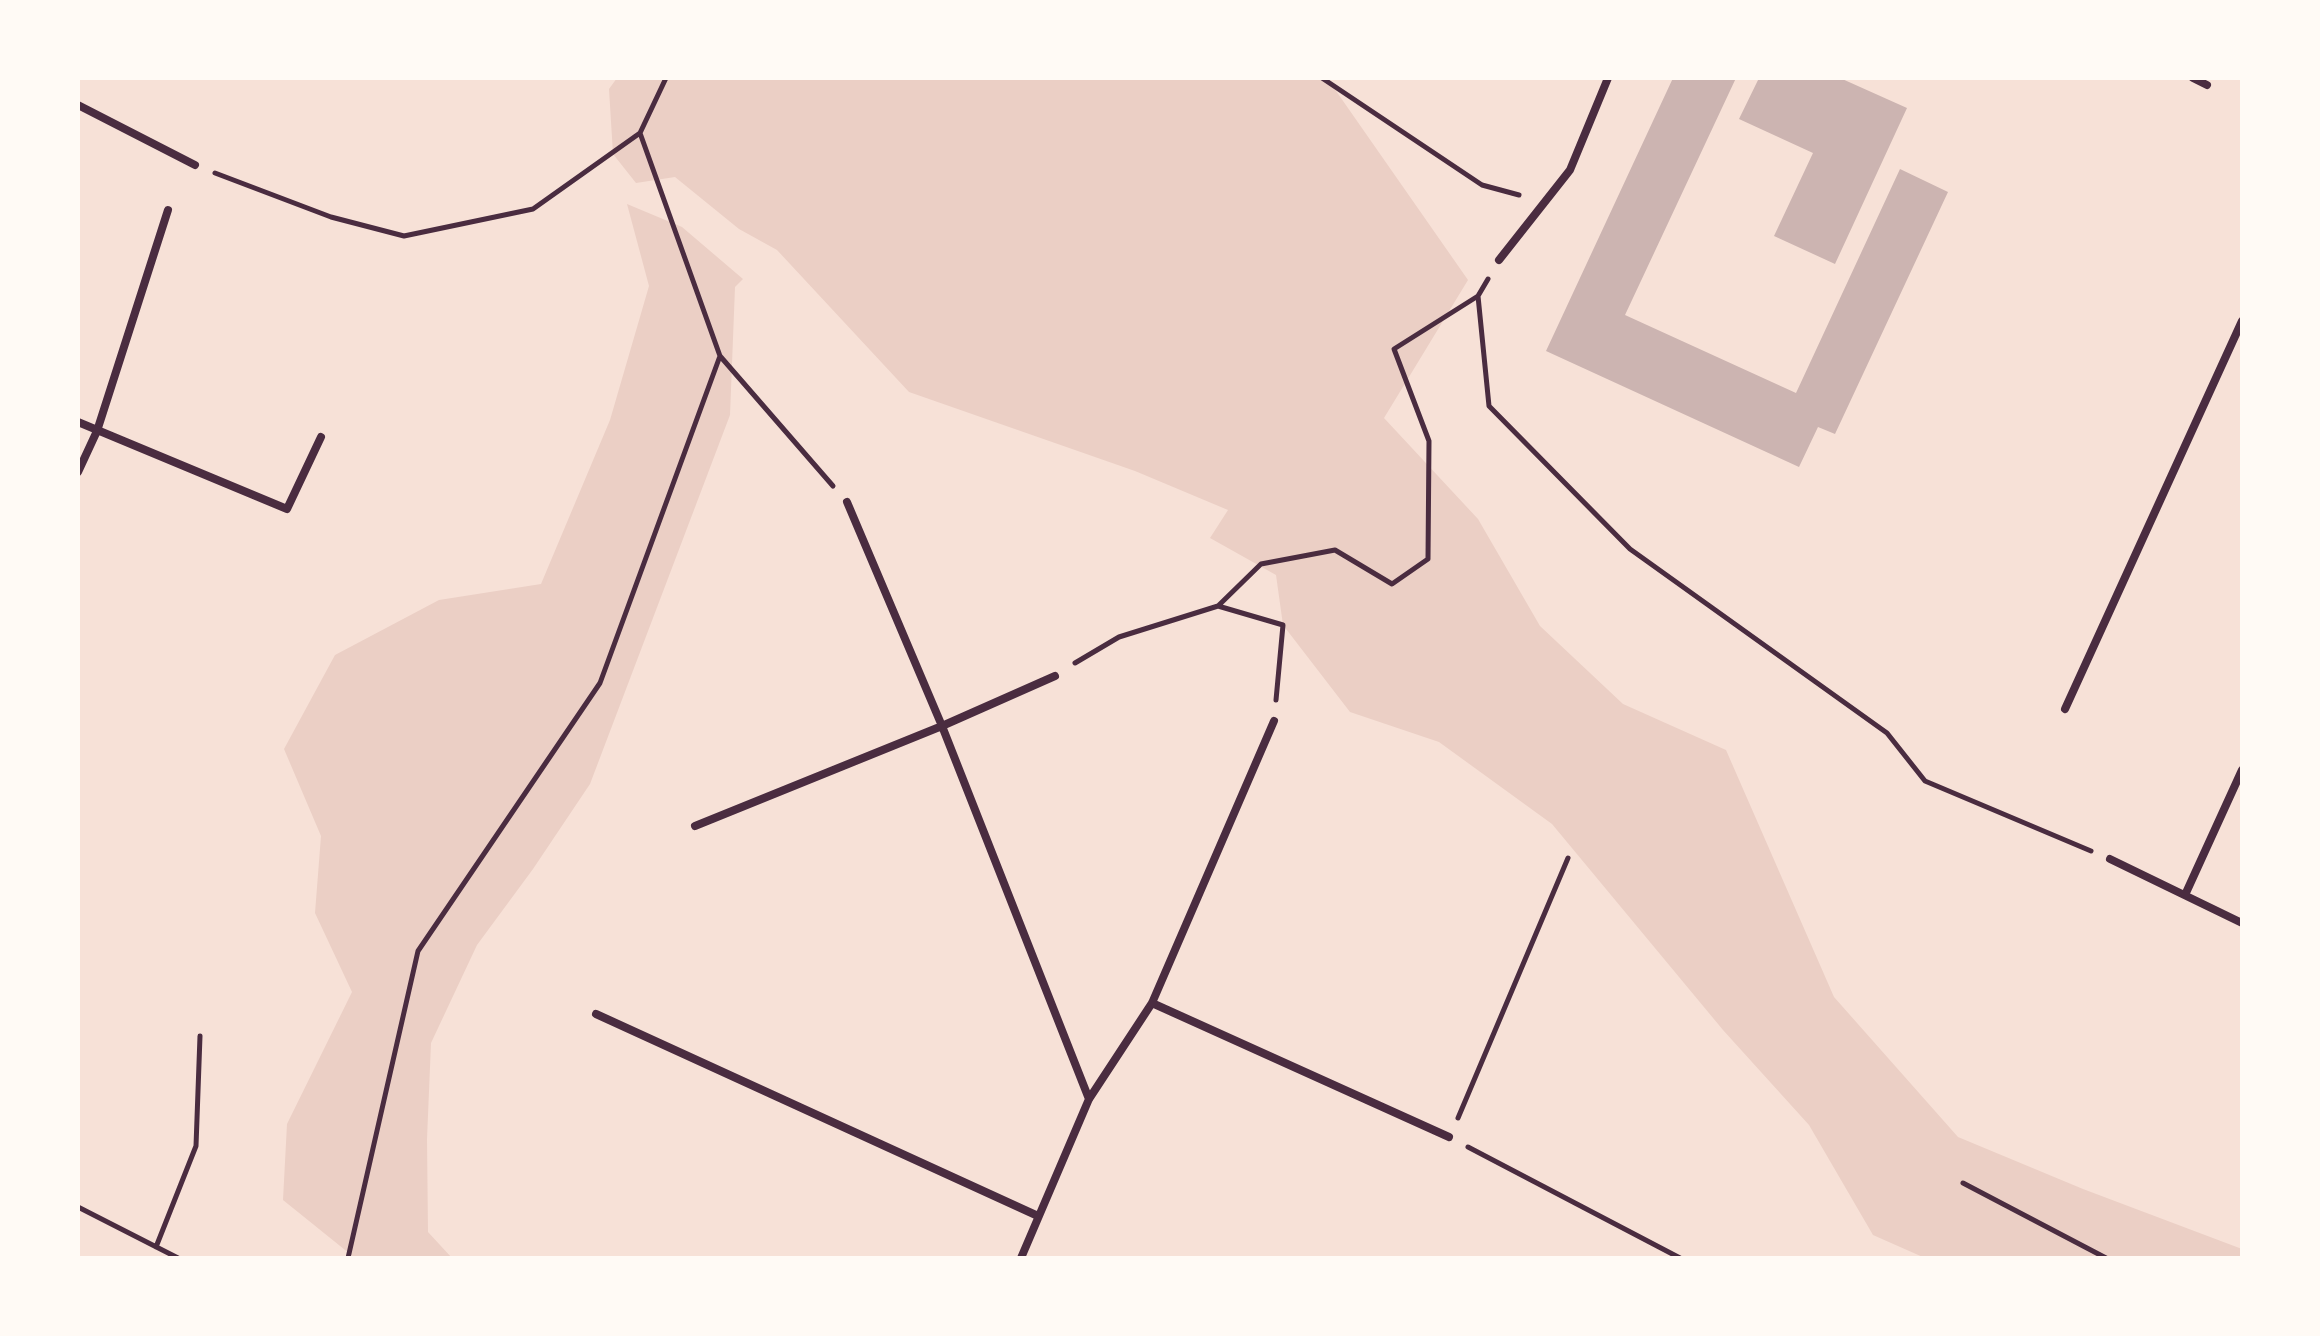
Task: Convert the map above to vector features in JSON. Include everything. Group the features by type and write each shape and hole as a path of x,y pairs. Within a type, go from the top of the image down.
{"street":[{"path":"1499,260 1570,170 1608,78"},
{"path":"2193,78 2207,85"},
{"path":"78,105 195,165"},
{"path":"78,472 97,431 168,210"},
{"path":"2065,709 2242,321"},
{"path":"78,422 287,509 321,437"},
{"path":"847,502 942,726 1089,1099"},
{"path":"695,826 942,726 1055,676"},
{"path":"1021,1258 1089,1099 1152,1003 1274,721"},
{"path":"2185,895 2242,770"},
{"path":"2110,859 2242,923"},
{"path":"1152,1003 1449,1137"},
{"path":"596,1014 1038,1216"}],"path":[{"path":"195,165 331,217 404,236 533,209 640,133 666,78"},
{"path":"1322,78 1482,185 1545,202"},
{"path":"640,133 720,356 847,502"},
{"path":"1055,676 1119,637 1218,606 1261,564 1335,550 1392,584 1428,559 1429,441 1394,349 1478,296 1499,260"},
{"path":"1478,296 1489,406 1630,549 1887,733 1925,781 2110,859"},
{"path":"348,1258 418,951 600,683 720,356"},
{"path":"1218,606 1283,625 1274,721"},
{"path":"1568,858 1449,1137 1680,1258"},
{"path":"156,1247 196,1146 200,1036"},
{"path":"1963,1183 2106,1258"},
{"path":"78,1207 178,1258"}],"shaded area":[{"path":"617,78 1327,78 1468,280 1384,418 1478,519 1540,626 1623,704 1726,750 1834,997 1958,1137 2083,1189 2242,1249 2242,1258 1925,1258 1873,1235 1809,1125 1723,1030 1552,824 1439,742 1350,712 1283,625 1276,575 1210,538 1228,510 1135,471 909,392 777,250 739,229 675,177 636,183 613,154 609,89"},
{"path":"627,204 682,227 743,279 735,287 730,415 590,784 477,945 431,1043 427,1139 428,1232 452,1258 355,1258 283,1200 287,1124 352,992 315,913 321,836 284,749 335,655 439,600 541,584 610,420 649,286"}],"building":[{"path":"1673,78 1736,78 1625,315 1796,393 1900,169 1948,192 1835,434 1818,427 1799,467 1546,351"},
{"path":"1759,78 1840,78 1907,108 1835,264 1774,236 1813,153 1739,119"}]}
